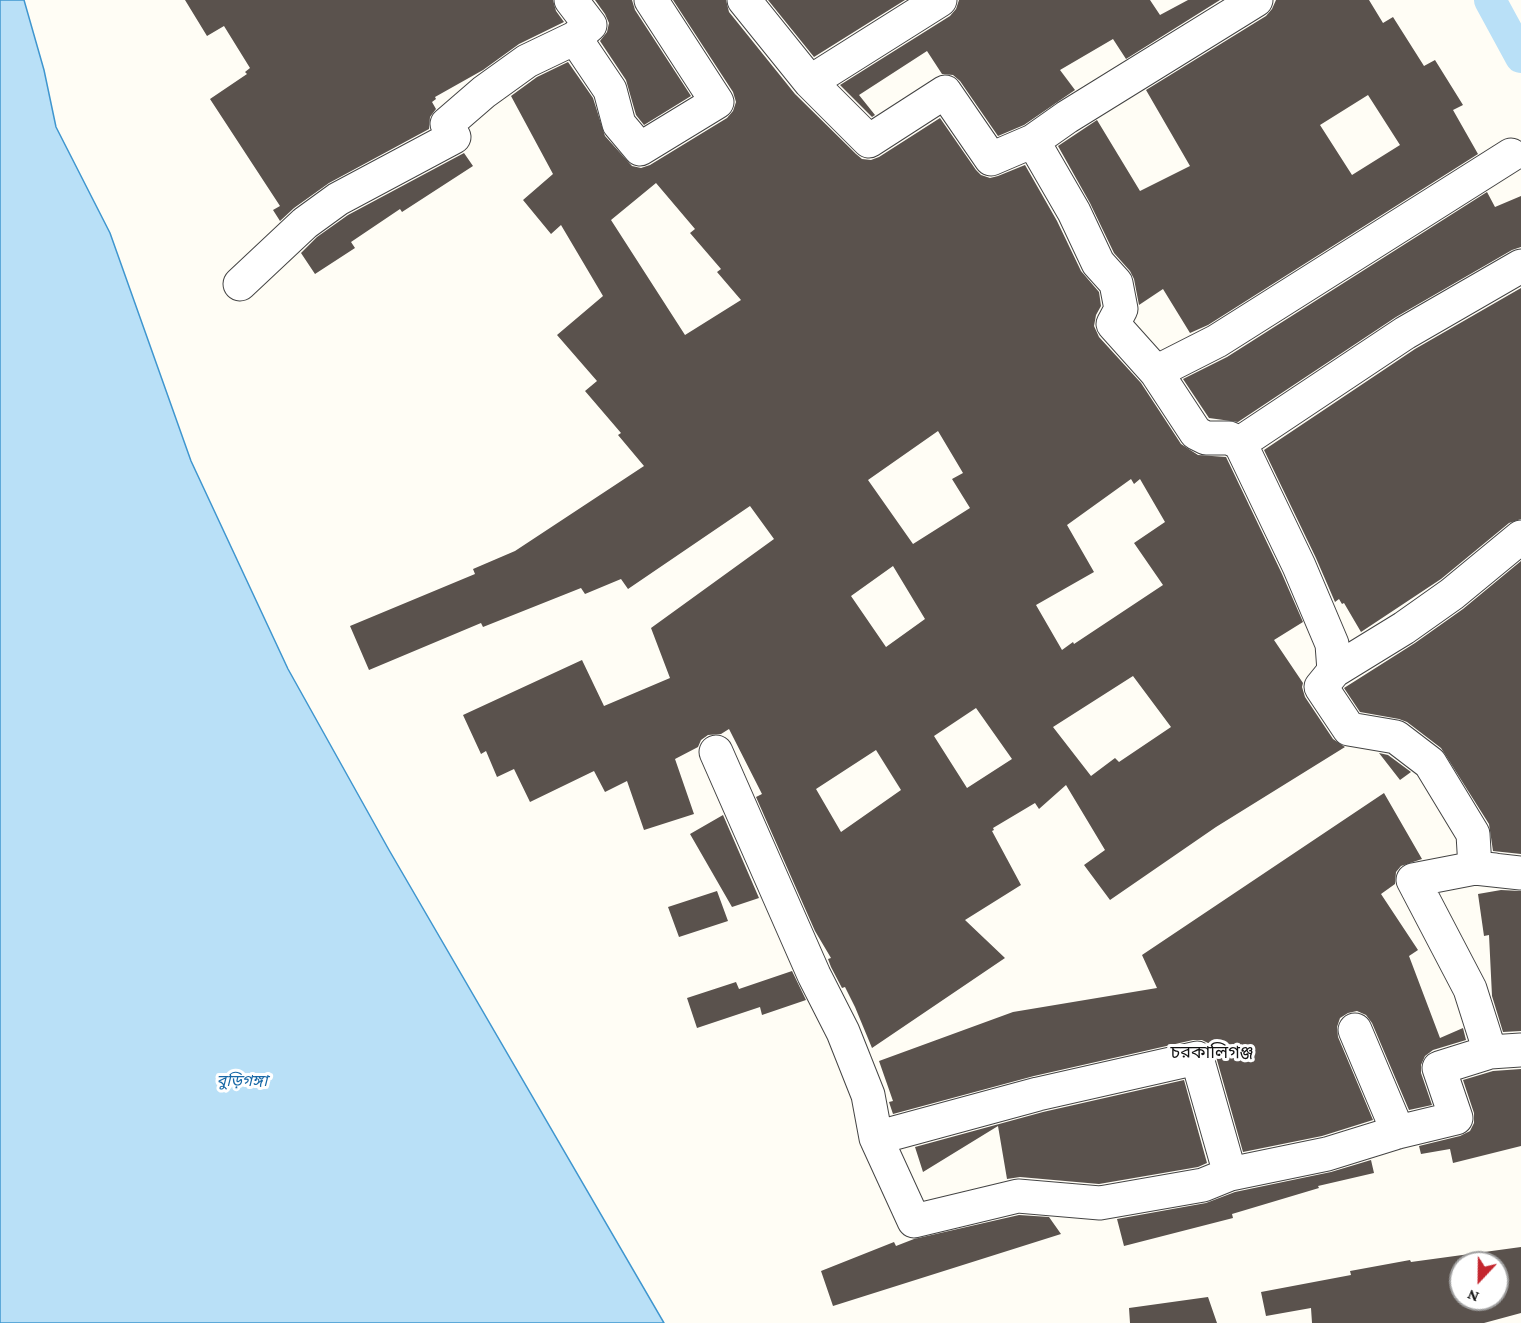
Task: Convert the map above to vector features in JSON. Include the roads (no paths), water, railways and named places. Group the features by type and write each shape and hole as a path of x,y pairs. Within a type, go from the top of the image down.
{"street":[{"path":"240,284 305,224 338,199 454,137 447,124 484,92 527,62 575,38 590,26 571,0"},
{"path":"575,38 609,90 619,124 640,149 717,102 651,0"},
{"path":"744,0 810,82 869,141 945,92 991,159 1033,141 1067,117 1256,0"},
{"path":"810,82 940,0"},
{"path":"1033,141 1074,212 1098,263 1116,283 1121,309 1113,324 1156,372 1196,433 1206,438 1229,438 1240,443 1299,566 1332,644 1334,671"},
{"path":"1156,372 1217,341 1511,155"},
{"path":"1240,443 1405,333 1521,266"},
{"path":"1504,871 1473,834 1430,763 1396,737 1349,729 1322,687 1334,671 1414,621 1452,594 1521,537"},
{"path":"716,752 814,975 843,1032 868,1095 876,1137 914,1221 1018,1196 1100,1203 1203,1185 1230,1174 1327,1154 1398,1132 1456,1118 1439,1068 1506,1051 1470,989 1413,880 1504,871"},
{"path":"1356,1030 1398,1132"},
{"path":"876,1137 1038,1094 1197,1058 1230,1174"}],"water":[{"name":"বুড়িগঙ্গা","path":"0,0 24,0 44,70 56,127 110,233 191,461 288,669 389,850 664,1323 0,1323"}],"waterway":[{"path":"1490,0 1521,57"}],"district":[{"name":"চরকালিগঞ্জ","path":"1212,1052"}]}
